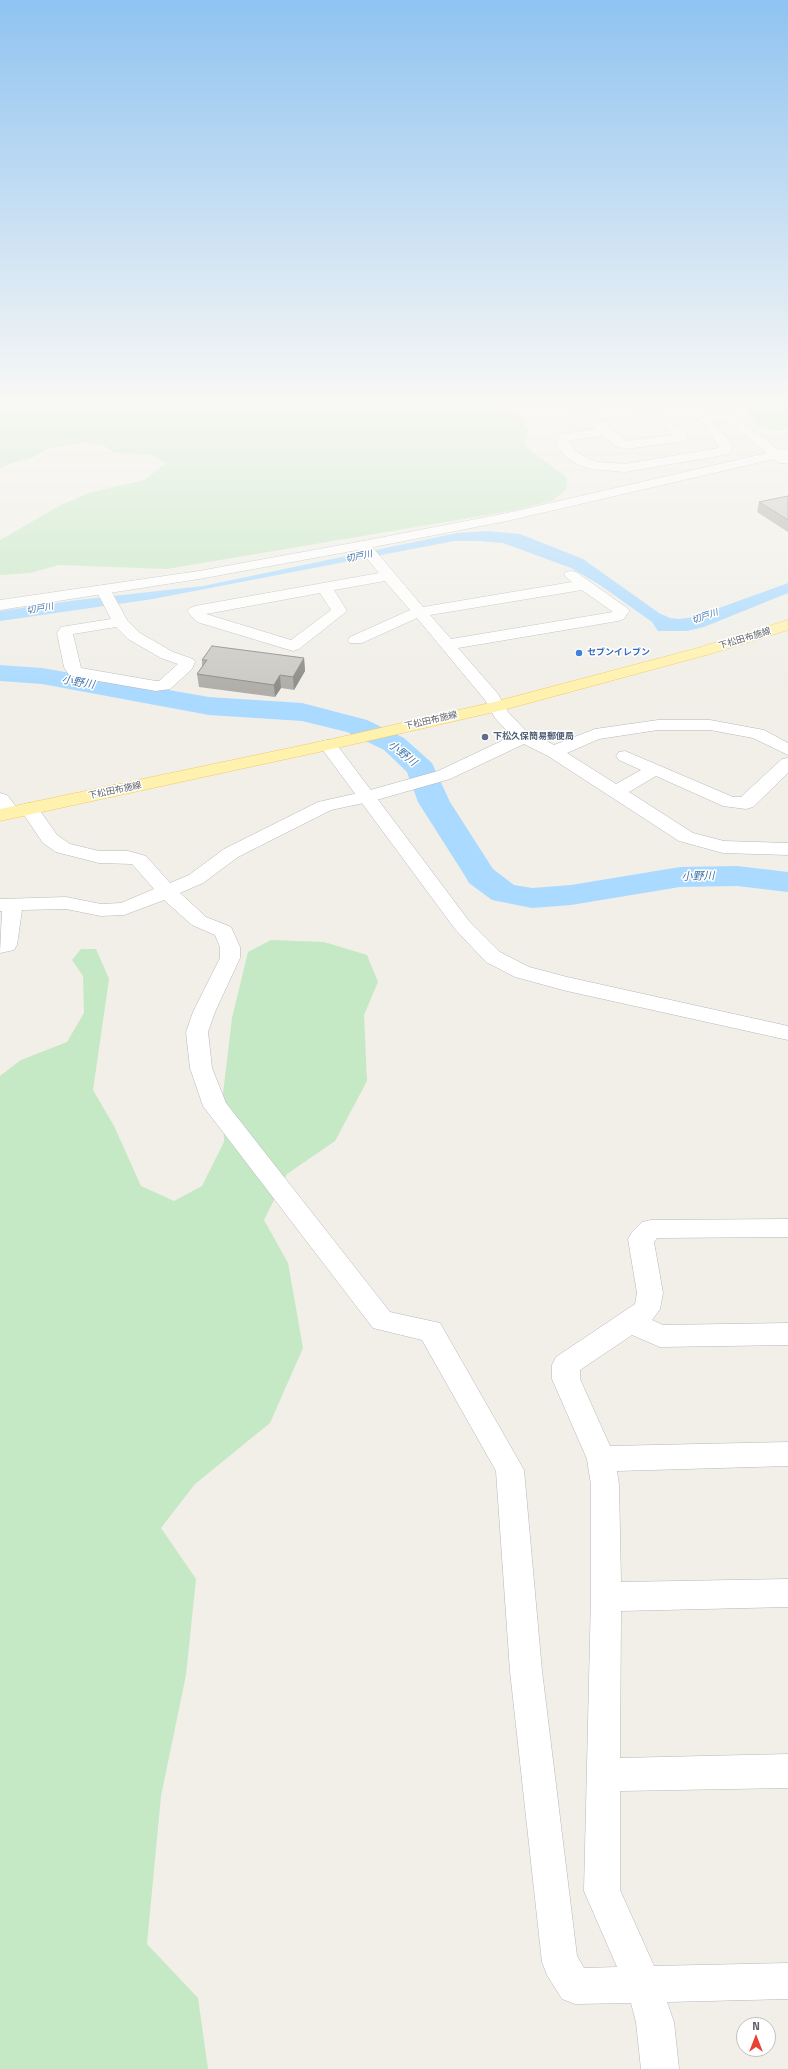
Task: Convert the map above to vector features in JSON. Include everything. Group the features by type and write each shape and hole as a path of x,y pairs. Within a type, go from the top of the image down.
{"main road":[{"name":"下松田布施線","path":"3,809 29,809 397,730 497,706 704,651 788,625"}],"street":[{"path":"0,605 108,598 368,551 591,498"},
{"path":"368,551 497,706 501,714 524,736 554,752 664,825 686,837 723,847 788,849"},
{"path":"447,645 618,616 622,611 571,575"},
{"path":"324,587 340,611 293,646 203,619 196,611 324,587 388,576"},
{"path":"356,640 418,612 584,585"},
{"path":"108,598 120,622 134,636 168,655 187,662 186,666 164,685 156,686 75,672 72,667 65,633 67,630 120,622"},
{"path":"554,752 567,748 595,734 658,725 710,725 758,734 788,750"},
{"path":"0,947 7,945 7,905 66,904 101,910 124,910 196,879 231,853 326,806 367,798 444,775 524,736"},
{"path":"328,745 462,925 493,957 522,972 566,984 788,1033"},
{"path":"625,756 730,802 746,803 788,764"},
{"path":"616,792 655,769"},
{"path":"29,809 50,839 63,848 99,857 128,857 139,860 167,892 199,921 224,932 230,947 230,958 204,1012 197,1032 201,1068 215,1106 382,1321 431,1331 510,1470 526,1671 560,1962 575,1986 788,1981"},
{"path":"660,2069 654,2022 644,1985 602,1892 606,1597 605,1485 601,1459 566,1379 566,1365 631,1322 647,1309 650,1293 641,1239 651,1230 788,1228"},
{"path":"631,1322 660,1336 788,1334"},
{"path":"601,1459 788,1454"},
{"path":"606,1597 788,1593"},
{"path":"603,1775 788,1770"}],"green space":[{"path":"78,498 556,498 552,501 511,511 167,569 59,565 30,573 0,575 0,540 59,506"},
{"path":"271,940 324,942 367,955 378,982 364,1015 367,1081 335,1141 287,1174 264,1220 288,1263 303,1348 270,1423 195,1484 161,1528 196,1579 186,1675 161,1796 147,1944 198,1998 208,2069 0,2069 0,1076 21,1060 67,1042 84,1013 83,976 72,960 81,949 96,949 109,979 93,1090 114,1126 141,1186 174,1201 202,1186 224,1142 223,1094 232,1018 248,952"}],"water":[{"name":"切戸川","path":"487,531 520,534 583,559 659,613 670,618 679,619 694,617 788,583 788,593 704,627 687,631 658,631 652,622 600,585 571,568 503,543 454,541 153,599 0,621 0,611 77,600 203,586 457,533"}],"building":[{"path":"788,498 788,520 759,502"},
{"path":"212,646 304,658 293,677 280,675 274,685 197,674 207,660 202,660"}],"waterway":[{"name":"小野川","path":"0,673 19,673 42,676 209,706 302,712 357,726 394,744 421,769 434,802 481,876 504,893 532,898 571,895 680,877 737,876 788,882"}],"place":[{"name":"セブンイレブン","path":"579,653"},
{"name":"下松久保簡易郵便局","path":"485,737"}]}
